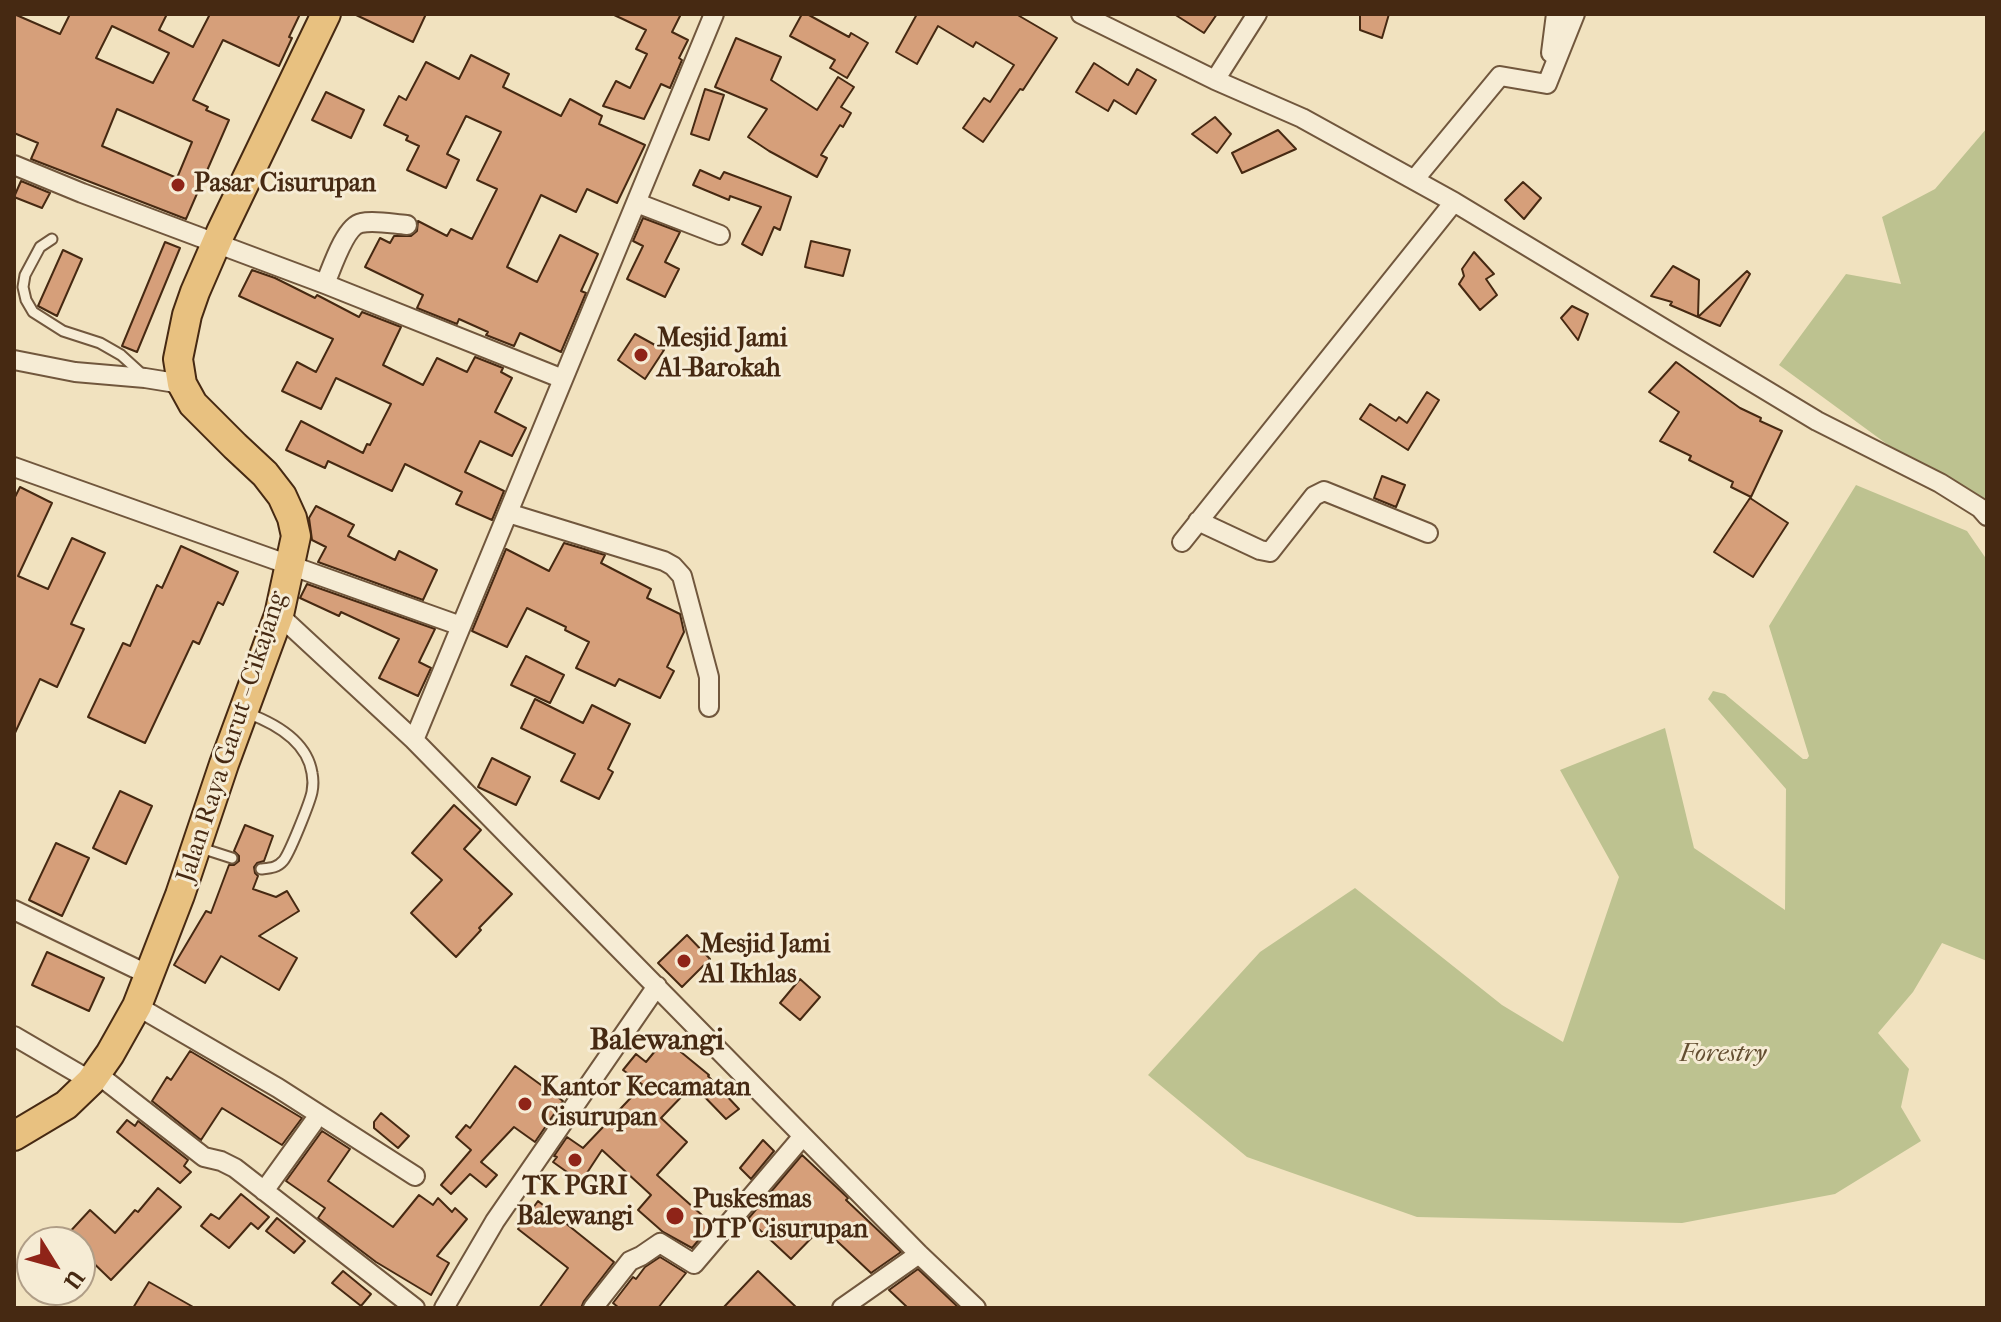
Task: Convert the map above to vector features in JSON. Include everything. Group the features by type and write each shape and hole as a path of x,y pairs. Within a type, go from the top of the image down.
{"main road":[{"path":"182,384 178,359 195,292 326,14"},
{"name":"Jalan Raya Garut - Cikajang","path":"14,1136 66,1105 93,1077 137,1006 180,895 279,615 296,536 292,518 282,496 265,474 193,404 182,384"}],"street":[{"path":"414,740 714,14"},
{"path":"1081,14 1215,80 1302,118 1454,202 1817,421 1940,483 1980,508 1987,516"},
{"path":"1215,80 1257,14"},
{"path":"1547,84 1556,14"},
{"path":"1547,84 1575,14"},
{"path":"1414,180 1500,76 1547,84"},
{"path":"14,165 563,379"},
{"path":"1182,542 1454,202"},
{"path":"637,203 720,235"},
{"path":"325,284 346,236 356,225 407,225"},
{"path":"14,360 75,372 182,384"},
{"path":"14,467 461,626"},
{"path":"1198,521 1270,552 1314,496 1324,491 1428,533"},
{"path":"508,513 673,566 682,576 702,646 709,677 709,707"},
{"path":"279,615 414,740 972,1307"},
{"path":"14,910 149,975"},
{"path":"444,1308 495,1221 657,986"},
{"path":"137,1006 278,1088 415,1176"},
{"path":"14,1036 93,1077 204,1157 235,1168 415,1308"},
{"path":"264,1191 313,1123"},
{"path":"593,1308 630,1261 660,1243 694,1264 803,1136"},
{"path":"842,1308 919,1254"}],"lane":[{"path":"52,239 40,247 25,275 23,287 33,312 63,331 100,343 121,355 145,378"},
{"path":"243,711 269,721 295,742 312,773 312,793 285,860 274,868 261,869"},
{"path":"197,847 232,858"}],"green space":[{"path":"1987,128 1987,522 1940,483 1779,365 1846,274 1901,284 1882,217 1935,189"},
{"name":"Forestry","path":"1856,485 1967,531 1987,560 1987,961 1942,943 1913,992 1878,1033 1909,1069 1901,1107 1921,1141 1835,1194 1682,1223 1417,1217 1247,1157 1148,1075 1260,952 1355,888 1502,1005 1563,1042 1619,877 1560,770 1665,728 1694,848 1785,910 1786,789 1708,699 1713,691 1725,694 1803,759 1807,759 1809,756 1769,626"}],"building":[{"path":"14,14 60,34 70,14 167,14 159,30 193,47 210,14 300,14 279,66 223,40 193,100 208,107 206,110 229,120 186,219 31,159 38,143 14,133","holes":["112,26 169,53 153,83 96,58","117,109 192,142 177,178 102,146"]},
{"path":"354,14 426,14 413,42"},
{"path":"612,14 681,14 672,32 688,40 679,58 682,60 670,88 661,84 644,119 603,106 616,81 630,88 647,54 636,49 646,30"},
{"path":"802,14 868,43 847,78 830,68 835,60 790,36"},
{"path":"917,14 1016,14 1057,38 1023,90 1020,89 983,142 963,128 984,98 990,102 1014,65 976,42 973,47 938,26 917,64 896,52"},
{"path":"1174,14 1217,14 1204,33"},
{"path":"1360,14 1389,14 1382,38 1360,30"},
{"path":"736,38 781,57 771,80 817,110 838,77 854,87 841,107 851,113 821,155 827,158 817,177 748,137 767,109 715,87"},
{"path":"471,55 509,74 503,87 561,116 570,99 602,116 599,124 645,145 617,203 587,189 576,212 541,195 507,267 537,282 560,235 598,254 581,291 586,293 561,352 520,333 514,346 486,335 488,332 459,319 457,324 417,308 423,295 365,267 380,238 390,243 394,236 411,236 417,231 418,221 447,236 451,229 472,239 497,189 477,180 501,132 466,116 447,154 459,160 446,188 407,170 419,146 406,140 408,136 384,125 399,96 406,100 426,62 459,79"},
{"path":"1094,63 1128,85 1137,69 1156,80 1136,114 1114,100 1108,111 1076,92"},
{"path":"705,89 724,95 709,140 691,134"},
{"path":"326,92 364,110 351,138 312,120"},
{"path":"1215,117 1231,134 1217,153 1192,134"},
{"path":"1278,130 1296,149 1242,173 1232,153"},
{"path":"700,170 720,179 724,172 791,197 780,230 774,227 762,255 742,244 761,207 730,196 729,200 693,185"},
{"path":"21,181 50,193 42,208 14,197"},
{"path":"1523,182 1541,198 1524,219 1505,200"},
{"path":"643,218 680,232 665,262 679,269 665,297 627,279 643,246 633,241"},
{"path":"811,241 850,250 843,276 805,267"},
{"path":"165,242 180,248 137,352 122,346"},
{"path":"63,250 82,259 57,316 38,306"},
{"path":"1474,252 1494,274 1486,279 1497,295 1480,310 1459,284 1464,276 1462,269"},
{"path":"1673,266 1699,280 1698,317 1670,305 1672,302 1651,296"},
{"path":"252,270 315,298 317,295 359,317 362,312 401,327 383,365 423,385 437,358 467,372 475,357 503,368 501,372 512,378 495,412 526,428 512,456 480,441 465,472 504,491 492,520 456,504 462,492 405,464 392,491 328,461 325,468 286,450 301,421 363,453 391,404 336,378 321,409 282,391 297,362 316,372 333,339 239,296"},
{"path":"1747,271 1750,274 1720,326 1698,317"},
{"path":"1572,306 1588,314 1578,340 1561,318"},
{"name":"Mesjid Jami Al-Barokah","path":"635,334 664,350 645,379 618,360"},
{"path":"1676,362 1740,408 1782,431 1751,497 1731,487 1733,482 1689,460 1691,456 1660,441 1679,412 1649,392"},
{"path":"1427,392 1439,400 1408,450 1360,419 1370,404 1396,421 1399,417 1407,423"},
{"path":"1382,476 1405,485 1396,507 1374,498"},
{"path":"20,487 52,503 18,576 48,589 72,538 105,553 71,624 84,629 57,687 40,679 14,735 14,499"},
{"path":"1750,498 1788,523 1753,577 1714,552"},
{"path":"316,506 354,525 348,536 395,560 399,551 437,570 423,600 318,562 326,547 312,540 309,518"},
{"path":"564,543 605,555 601,563 651,589 647,598 680,614 684,632 667,667 674,671 660,698 619,679 615,686 576,668 589,642 527,608 507,647 472,631 506,549 549,571"},
{"path":"181,546 238,572 223,605 218,602 199,644 193,641 145,743 88,717 123,643 130,646 157,585 162,588"},
{"path":"307,584 435,629 419,662 431,668 418,696 379,678 399,639 341,612 339,616 300,598"},
{"path":"526,656 564,675 550,703 511,685"},
{"path":"535,699 583,723 592,705 630,724 608,769 613,772 599,799 561,781 575,754 521,728"},
{"path":"492,758 530,777 516,805 478,787"},
{"path":"120,791 152,806 126,864 93,848"},
{"path":"454,805 481,830 464,849 512,894 456,957 411,913 442,880 412,853"},
{"path":"245,825 273,836 264,861 254,867 258,876 253,889 276,897 287,891 299,911 259,936 297,958 279,990 221,956 205,983 174,965 206,911 211,913 229,865 239,861 234,851"},
{"path":"56,843 89,858 62,916 29,900"},
{"name":"Mesjid Jami Al Ikhlas","path":"687,935 710,959 682,987 658,963"},
{"path":"47,952 104,978 89,1011 32,985"},
{"path":"800,979 820,997 800,1020 780,1003"},
{"path":"665,1039 709,1075 739,1109 726,1119 697,1089 691,1096 686,1092 661,1118 687,1142 657,1175 712,1224 692,1248 663,1232 638,1210 651,1195 602,1150 581,1182 553,1162 567,1137 583,1148 643,1085 623,1070 636,1054 646,1062"},
{"path":"190,1051 302,1118 282,1145 222,1108 201,1140 152,1101 167,1077 171,1080"},
{"path":"515,1066 563,1101 535,1142 514,1127 481,1162 497,1175 486,1187 470,1174 451,1194 441,1185 471,1150 456,1137 466,1125 470,1128"},
{"path":"381,1113 409,1136 398,1148 374,1128 374,1122"},
{"path":"127,1120 135,1126 138,1121 188,1160 184,1166 191,1172 180,1183 117,1132"},
{"path":"322,1131 350,1149 328,1181 393,1227 419,1195 433,1205 438,1198 452,1212 455,1208 467,1219 437,1256 449,1263 431,1295 376,1262 318,1218 325,1208 286,1181"},
{"path":"763,1140 774,1151 751,1179 740,1168"},
{"path":"802,1155 901,1252 871,1273 822,1227 791,1259 748,1219"},
{"path":"158,1188 181,1207 111,1280 96,1265 96,1226 75,1226 90,1210 115,1233 135,1210 138,1212"},
{"path":"241,1194 269,1217 258,1229 251,1223 229,1248 201,1226 211,1214 219,1219"},
{"path":"538,1201 614,1262 581,1308 539,1308 568,1268 518,1229"},
{"path":"277,1218 305,1241 294,1253 266,1231"},
{"path":"660,1257 686,1273 658,1308 619,1308 613,1303 633,1277 636,1279 645,1267"},
{"path":"918,1269 959,1308 908,1308 889,1290"},
{"path":"343,1271 371,1294 361,1306 332,1283"},
{"path":"758,1271 797,1308 723,1308"},
{"path":"149,1282 195,1308 133,1308"}],"place":[{"name":"Pasar Cisurupan","path":"178,185"},
{"name":"Mesjid Jami Al-Barokah","path":"641,355"},
{"name":"Mesjid Jami Al Ikhlas","path":"684,961"},
{"name":"Kantor Kecamatan Cisurupan","path":"525,1104"},
{"name":"TK PGRI Balewangi","path":"575,1160"},
{"name":"Puskesmas DTP Cisurupan","path":"675,1216"}],"district":[{"name":"Balewangi","path":"657,1042"}]}
